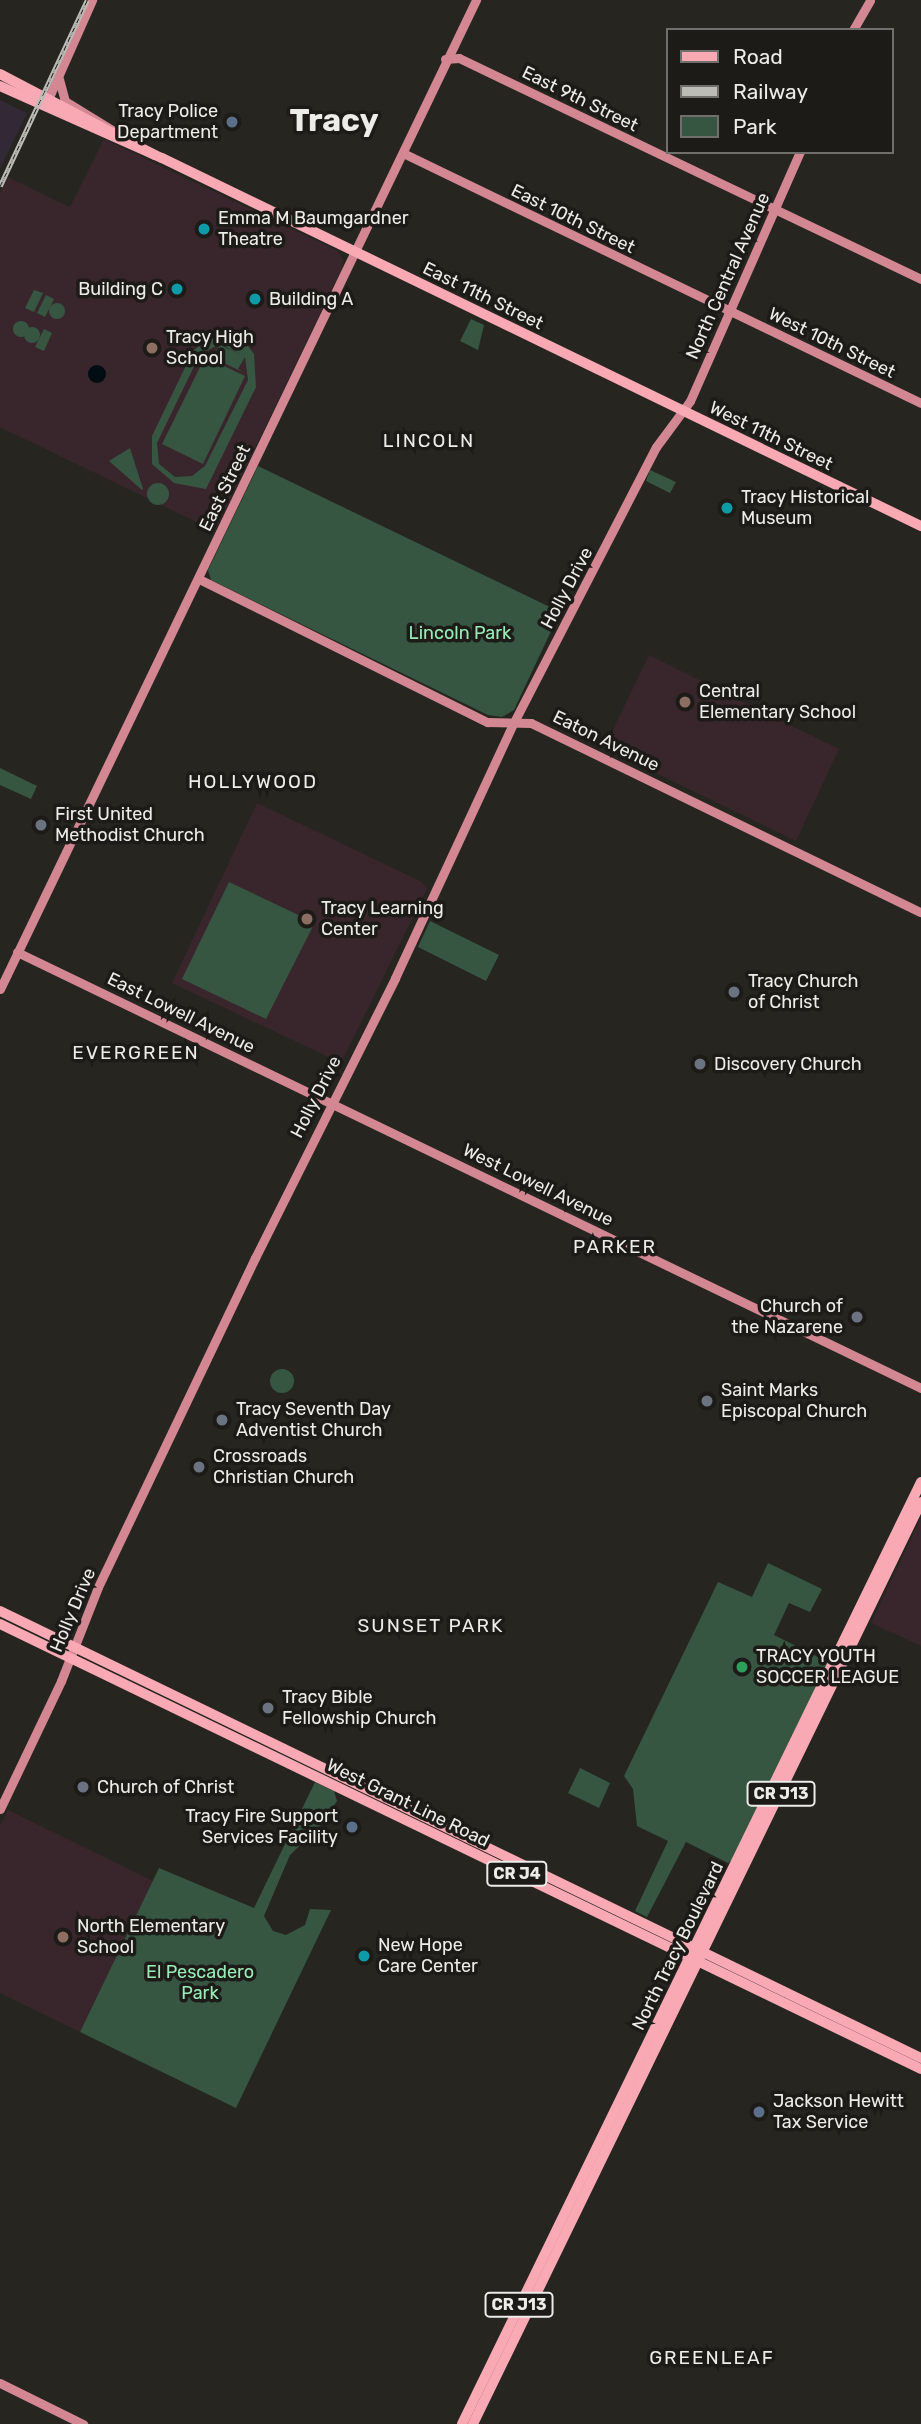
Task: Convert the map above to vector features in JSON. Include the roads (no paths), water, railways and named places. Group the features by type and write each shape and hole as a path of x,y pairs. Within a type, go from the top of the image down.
{"main road":[{"name":"East 11th Street","path":"0,75 46,103 683,411"},
{"name":"East 11th Street","path":"0,86 112,130 155,155"},
{"name":"West 11th Street","path":"683,411 921,526"},
{"name":"North Tracy Boulevard","path":"473,2424 698,1956 921,1482"},
{"name":"North Tracy Boulevard","path":"462,2424 698,1956 921,1502"},
{"name":"CR J4","path":"0,1611 73,1647"},
{"name":"CR J4","path":"0,1624 69,1658"},
{"name":"West Grant Line Road","path":"73,1647 921,2069"},
{"name":"West Grant Line Road","path":"69,1658 698,1956 921,2057"},
{"path":"845,2032 867,2032"}],"street":[{"path":"46,103 92,0"},
{"name":"East Street","path":"0,989 356,252 445,59 476,0"},
{"path":"854,28 862,0"},
{"path":"857,20 870,0"},
{"name":"East 9th Street","path":"445,59 459,58 921,279"},
{"path":"60,75 65,101 112,130"},
{"name":"East 10th Street","path":"403,153 730,312"},
{"name":"North Central Avenue","path":"683,411 799,154"},
{"name":"West 10th Street","path":"730,312 921,403"},
{"name":"Holly Drive","path":"0,1809 73,1647 330,1103 395,978 514,722 656,447 683,411"},
{"name":"Eaton Avenue","path":"199,579 487,722 531,723 921,912"},
{"name":"East Lowell Avenue","path":"17,952 330,1103"},
{"name":"West Lowell Avenue","path":"330,1103 921,1388"},
{"path":"0,2383 83,2424"}],"railway":[{"path":"0,186 87,0"}],"place":[{"name":"Tracy Police Department","path":"232,122"},
{"name":"Emma M Baumgardner Theatre","path":"204,229"},
{"name":"Building C","path":"177,289"},
{"name":"Building A","path":"255,299"},
{"name":"Tracy High School","path":"152,348"},
{"name":"Tracy Historical Museum","path":"727,508"},
{"name":"Central Elementary School","path":"685,702"},
{"name":"First United Methodist Church","path":"41,825"},
{"name":"Tracy Learning Center","path":"307,919"},
{"name":"Tracy Church of Christ","path":"734,992"},
{"name":"Discovery Church","path":"700,1064"},
{"name":"Church of the Nazarene","path":"857,1317"},
{"name":"Saint Marks Episcopal Church","path":"707,1401"},
{"name":"Tracy Seventh Day Adventist Church","path":"222,1420"},
{"name":"Crossroads Christian Church","path":"199,1467"},
{"name":"TRACY YOUTH SOCCER LEAGUE","path":"742,1667"},
{"name":"Tracy Bible Fellowship Church","path":"268,1708"},
{"name":"Church of Christ","path":"83,1787"},
{"name":"Tracy Fire Support Services Facility","path":"352,1827"},
{"name":"North Elementary School","path":"63,1937"},
{"name":"New Hope Care Center","path":"364,1956"},
{"name":"Jackson Hewitt Tax Service","path":"759,2112"}],"district":[{"name":"Tracy","path":"334,120"},
{"name":"LINCOLN","path":"429,441"},
{"name":"HOLLYWOOD","path":"253,782"},
{"name":"EVERGREEN","path":"136,1053"},
{"name":"PARKER","path":"615,1247"},
{"name":"SUNSET PARK","path":"431,1626"},
{"name":"GREENLEAF","path":"712,2358"}],"park label":[{"name":"Lincoln Park","path":"460,633"},
{"name":"El Pescadero Park","path":"200,1983"}]}
